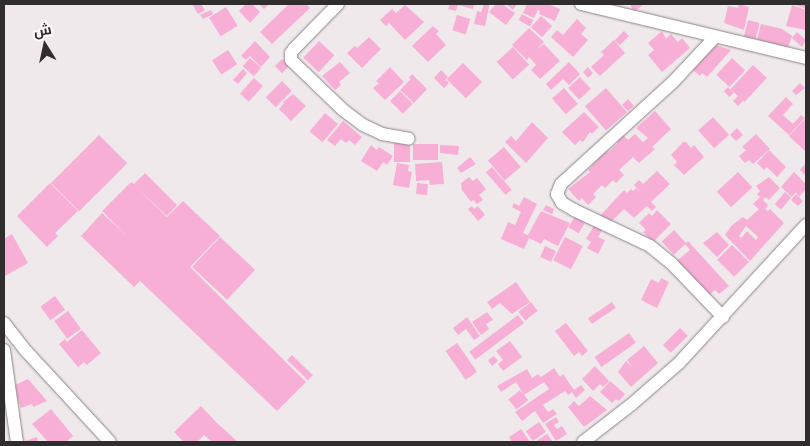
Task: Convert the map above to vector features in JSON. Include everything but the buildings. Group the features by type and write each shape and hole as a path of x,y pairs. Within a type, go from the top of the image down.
{"street":[{"path":"338,4 294,49 291,53 291,60 343,110 363,125 382,134 409,139"},
{"path":"581,4 806,58"},
{"path":"715,37 673,82 561,184 557,194 562,203 574,210 650,246 671,263 723,317"},
{"path":"583,442 632,404 672,368 723,317 806,225"},
{"path":"4,323 27,352 110,442"},
{"path":"4,350 17,442"}]}
